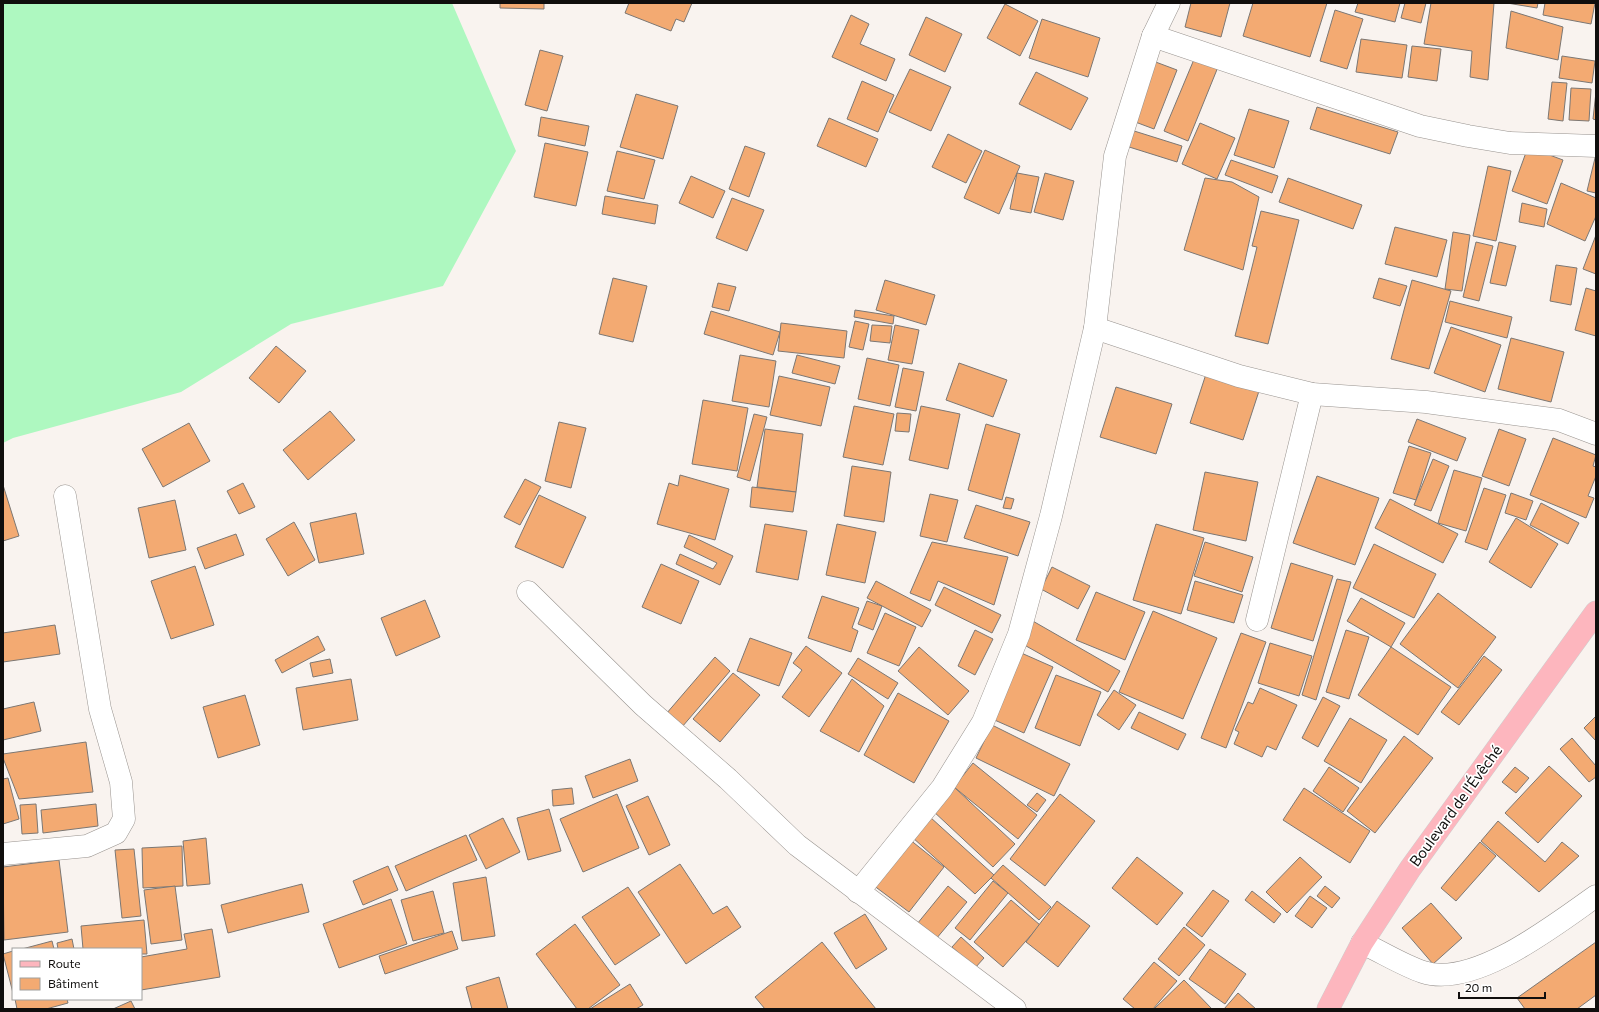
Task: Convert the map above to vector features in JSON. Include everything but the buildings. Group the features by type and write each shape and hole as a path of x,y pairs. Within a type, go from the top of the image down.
{"main road":[{"name":"Boulevard de l'Évêché","path":"1328,1009 1362,943 1410,869 1596,612"}],"street":[{"path":"858,892 942,788 983,722 1019,634 1051,516 1095,328 1115,156 1163,4"},
{"path":"1153,36 1420,126 1510,143 1596,146"},
{"path":"1095,328 1239,376 1312,394 1426,402 1559,420 1596,434"},
{"path":"1257,620 1312,394"},
{"path":"3,854 87,846 116,833 124,819 120,782 100,710 65,496"},
{"path":"528,592 643,705 728,779 797,845 1015,1009"},
{"path":"1362,943 1424,972 1444,974 1465,971 1508,955 1596,896"}],"green space":[{"path":"3,3 452,3 516,151 443,286 291,324 181,392 13,438 3,443"}]}
